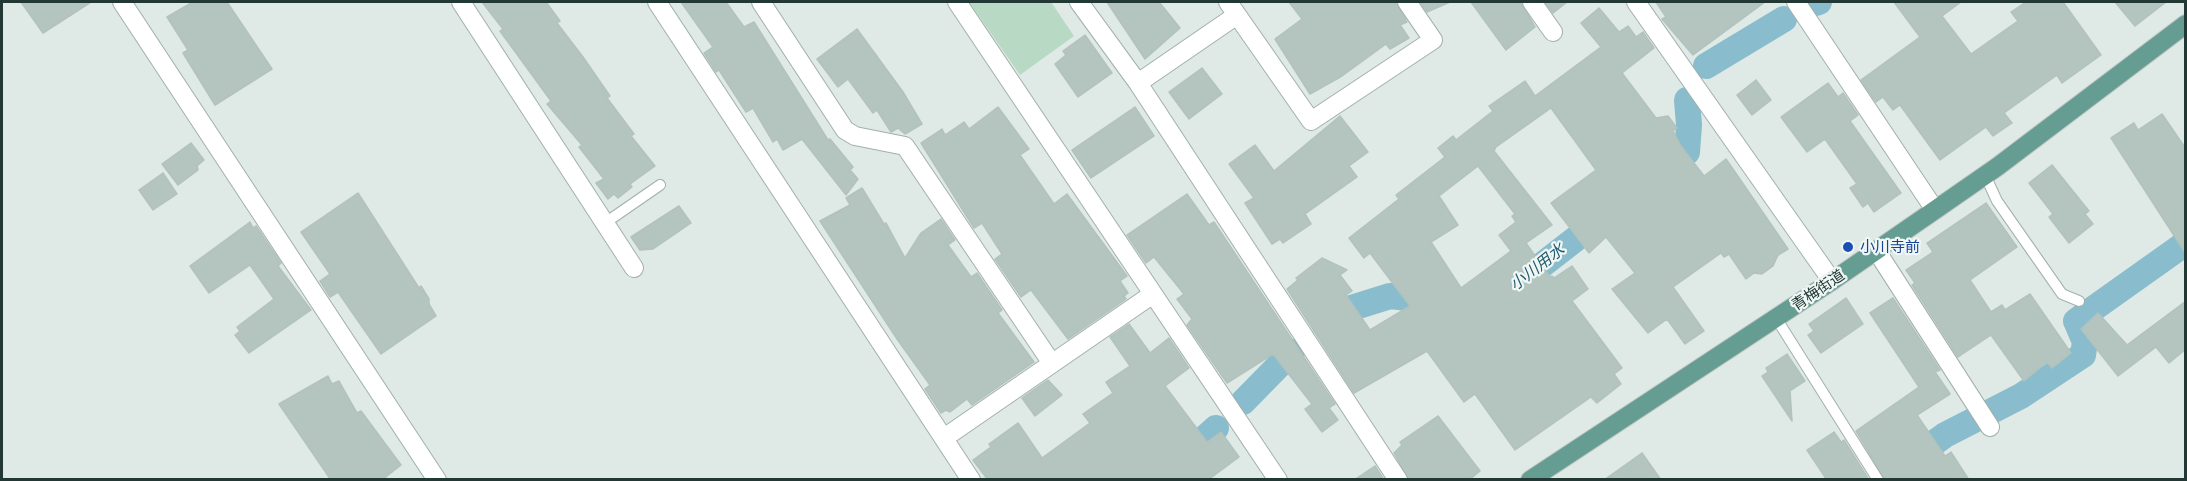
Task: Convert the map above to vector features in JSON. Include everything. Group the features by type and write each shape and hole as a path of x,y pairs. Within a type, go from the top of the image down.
{"main road":[{"name":"青梅街道","path":"1530,480 1832,281 1935,210 2186,24"}],"street":[{"path":"122,2 437,480"},
{"path":"461,2 634,268"},
{"path":"657,2 970,480"},
{"path":"761,2 845,130 855,136 905,146 1051,362"},
{"path":"957,2 1278,480"},
{"path":"1079,2 1138,83 1398,480"},
{"path":"1138,83 1233,8 1311,122 1433,40 1407,2"},
{"path":"1532,2 1552,32"},
{"path":"1636,2 1832,281"},
{"path":"1796,2 1935,210"},
{"path":"1876,250 1990,427"},
{"path":"944,438 1051,362 1153,294"}],"lane":[{"path":"1985,175 1997,201 2062,294 2079,301"},
{"path":"604,223 660,185"},
{"path":"1776,318 1877,479"}],"green space":[{"path":"969,2 1051,2 1074,36 1020,75"}],"building":[{"path":"21,2 91,2 43,33"},
{"path":"193,2 227,2 272,69 215,105 183,53 188,50 167,17"},
{"path":"482,2 546,2 560,21 557,23 583,57 610,96 607,98 634,134 631,136 655,166 630,184 632,187 618,198 614,194 608,199 596,183 604,179 579,147 582,145 547,104 551,101 500,31 503,29"},
{"path":"681,2 726,2 744,27 754,22 828,140 830,139 853,167 850,170 858,179 846,195 802,139 783,150 777,139 773,142 753,108 746,112 719,70 716,72 704,53 713,47"},
{"path":"1107,2 1159,2 1180,28 1145,59"},
{"path":"1289,2 1396,2 1407,22 1400,25 1409,38 1390,49 1386,44 1342,76 1310,94 1275,39 1302,19"},
{"path":"1420,2 1450,2 1427,12"},
{"path":"1471,2 1521,2 1535,27 1506,50"},
{"path":"1545,2 1567,2 1553,13"},
{"path":"1656,2 1765,2 1693,55 1662,19 1666,17"},
{"path":"1894,2 1961,2 1942,16 1971,54 2018,21 2011,12 2026,2 2063,2 2101,55 2062,83 2057,75 2004,113 2012,123 1993,136 1986,127 1940,160 1900,105 1893,110 1883,97 1876,102 1861,80 1920,37"},
{"path":"2115,2 2166,2 2135,26"},
{"path":"1599,8 1619,32 1628,26 1636,37 1643,32 1654,48 1622,73 1656,118 1668,116 1677,128 1673,131 1681,146 1704,176 1726,159 1788,249 1778,255 1773,266 1762,274 1754,273 1746,279 1729,254 1724,257 1721,253 1673,287 1704,331 1685,344 1667,319 1648,333 1612,289 1635,273 1606,237 1589,253 1551,203 1596,170 1551,108 1496,147 1494,151 1552,225 1526,243 1550,277 1554,278 1572,266 1588,289 1572,301 1622,368 1614,374 1621,384 1597,403 1591,397 1515,450 1475,394 1464,402 1427,351 1354,393 1287,289 1298,280 1296,278 1322,258 1347,270 1340,275 1352,291 1346,295 1370,330 1410,306 1370,253 1364,258 1349,238 1399,199 1396,195 1445,157 1438,148 1453,136 1456,140 1493,111 1489,106 1525,81 1535,96 1601,47 1581,23","holes":["1478,166 1515,214 1512,216 1516,222 1499,235 1511,251 1461,288 1431,242 1458,225 1439,196"]},
{"path":"857,29 903,92 922,124 905,134 898,128 891,132 877,110 873,113 848,79 838,87 817,59"},
{"path":"1085,35 1112,73 1078,97 1055,64 1066,55 1063,51"},
{"path":"1202,68 1222,94 1189,119 1169,92"},
{"path":"1756,80 1771,100 1752,115 1737,95"},
{"path":"1828,83 1838,97 1843,93 1858,115 1850,121 1901,193 1874,212 1868,203 1863,207 1850,188 1857,184 1825,139 1807,152 1781,117"},
{"path":"998,107 1029,149 1020,155 1054,204 1067,194 1127,276 1120,281 1128,293 1124,296 1126,299 1068,339 1031,290 1021,297 995,259 1002,254 982,223 974,228 921,143 942,129 945,135 964,122 969,129"},
{"path":"1135,107 1154,136 1091,178 1072,150"},
{"path":"2162,114 2186,149 2186,254 2111,138 2134,123 2138,130"},
{"path":"1340,116 1368,152 1349,166 1357,177 1305,214 1311,224 1283,243 1280,239 1272,244 1245,203 1254,198 1229,164 1255,145 1274,171"},
{"path":"191,143 204,160 197,166 198,170 178,185 162,164"},
{"path":"2052,165 2089,211 2085,214 2093,224 2069,243 2049,217 2053,214 2029,183"},
{"path":"163,173 177,194 153,210 139,190"},
{"path":"862,188 884,224 886,223 905,258 921,233 941,219 955,240 948,245 971,277 977,273 1002,310 998,313 1034,362 972,405 967,399 950,412 946,410 941,413 925,389 930,385 820,221 850,205 846,198"},
{"path":"358,193 419,288 421,286 436,316 381,354 338,292 330,297 320,281 330,274 301,232"},
{"path":"1187,194 1209,225 1214,222 1335,404 1329,408 1338,420 1322,432 1305,409 1312,404 1273,354 1227,383 1187,325 1192,319 1177,299 1184,294 1154,257 1146,263 1127,235"},
{"path":"1986,203 2017,247 1970,280 1991,312 2002,305 2005,310 2030,294 2071,353 2052,368 2047,362 2024,381 1991,335 1958,357 1912,285 1915,283 1906,270 1933,252 1927,243"},
{"path":"679,206 691,223 653,249 640,250 631,237"},
{"path":"250,222 253,228 256,226 281,263 278,266 311,310 249,353 235,335 240,331 237,327 274,299 250,265 209,293 190,266"},
{"path":"1846,298 1863,324 1821,353 1808,335 1814,331 1809,324"},
{"path":"1893,298 1940,370 1935,372 1950,394 1917,415 1945,456 1951,452 1969,480 1885,480 1856,431 1919,387 1870,313"},
{"path":"2186,301 2186,349 2169,363 2156,347 2118,376 2081,329 2098,313 2127,345"},
{"path":"1129,324 1150,353 1169,338 1189,368 1165,386 1207,442 1221,432 1239,457 1208,480 988,480 973,460 991,447 989,444 1018,423 1042,458 1090,423 1083,414 1113,393 1106,382 1130,366 1110,337"},
{"path":"1787,354 1805,381 1790,391 1792,421 1762,376 1768,372 1766,368"},
{"path":"328,376 332,384 339,381 357,413 361,411 401,465 382,480 331,480 279,404"},
{"path":"1048,380 1062,395 1035,416 1022,398"},
{"path":"1438,416 1480,471 1469,480 1409,480 1394,453 1402,445 1400,442"},
{"path":"1834,432 1841,442 1844,440 1869,480 1827,480 1807,450"},
{"path":"1642,453 1661,480 1604,480"},
{"path":"1375,466 1384,480 1354,480"}],"waterway":[{"name":"小川用水","path":"1706,66 1784,19"},
{"name":"小川用水","path":"1659,173 1687,152 1689,125 1687,100"},
{"name":"小川用水","path":"1515,286 1605,216"},
{"path":"1883,480 1945,435 2021,396 2083,355 2085,342 2076,321 2183,245 2186,238"},
{"name":"小川用水","path":"1325,325 1342,311 1390,296 1437,301"},
{"name":"小川用水","path":"1243,402 1292,352"},
{"name":"小川用水","path":"1178,462 1216,428"}],"place":[{"name":"小川寺前","path":"1848,247"}]}
